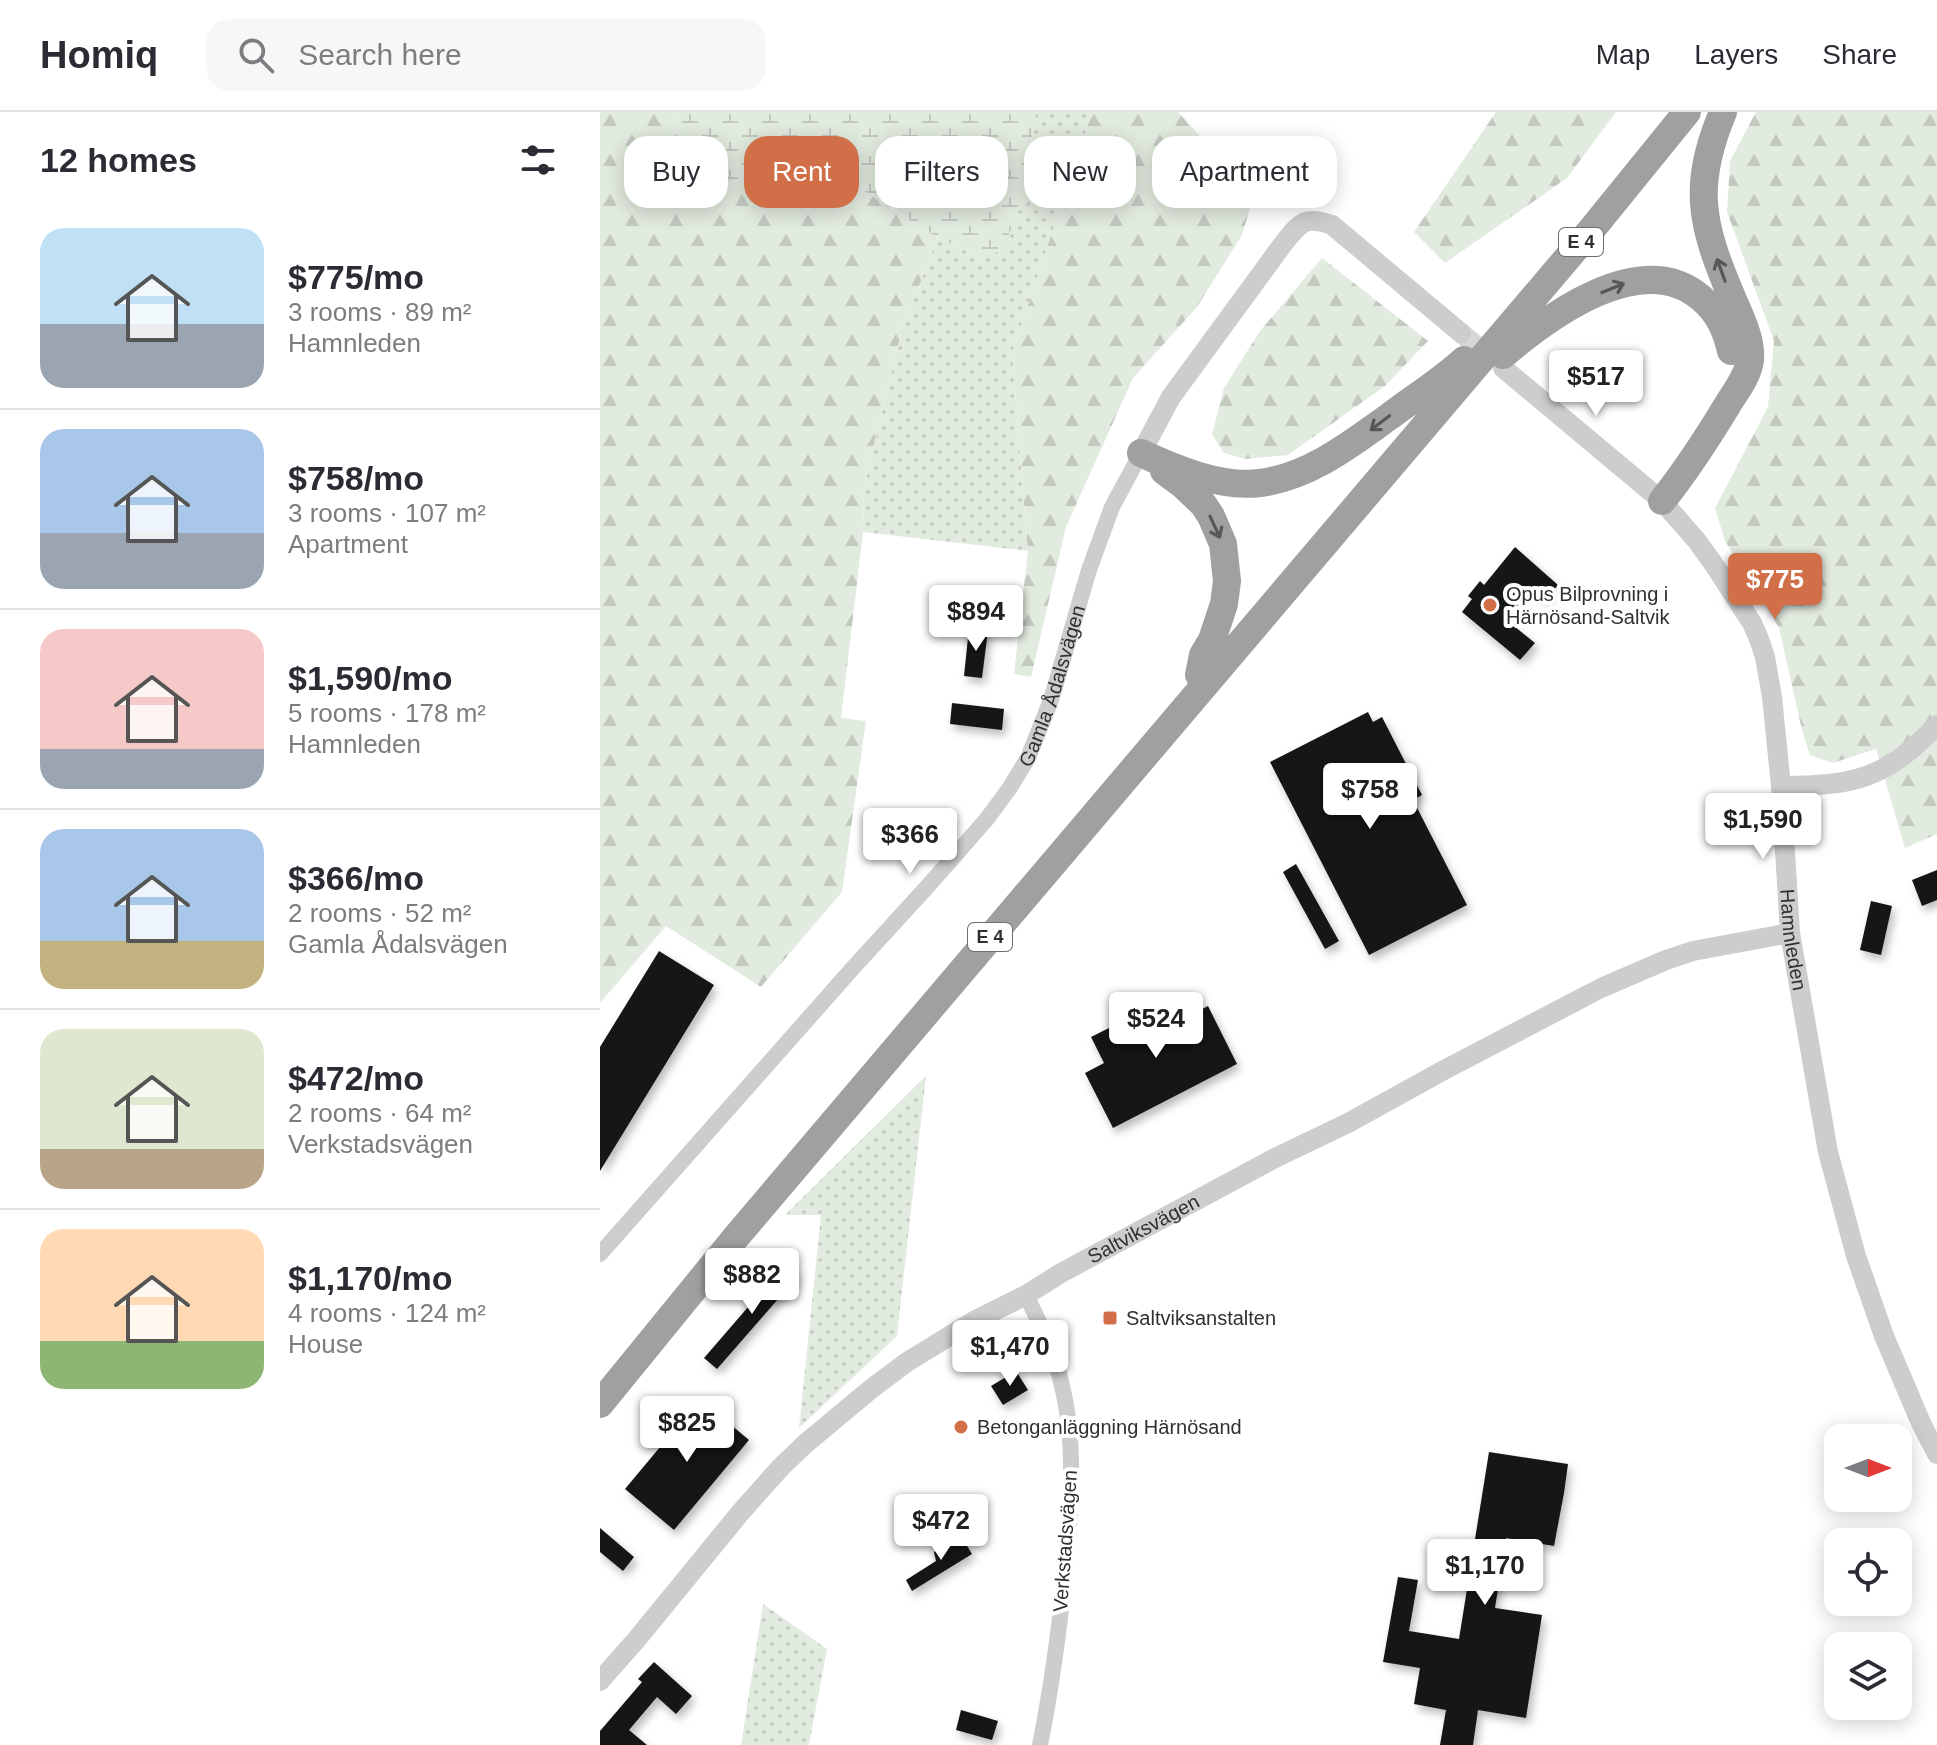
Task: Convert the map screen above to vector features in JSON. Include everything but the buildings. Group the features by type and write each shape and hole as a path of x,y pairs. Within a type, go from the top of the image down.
{"highway":[{"name":"E 4","path":"1141,453 1171,467 1210,478 1259,483 1289,476 1317,464 1358,440 1448,375 1556,252 1664,112"},
{"name":"E 4","path":"600,1381 1199,675 1466,354 1592,229 1687,112"},
{"path":"1662,501 1686,470 1734,395 1750,360 1744,326 1711,241 1704,211 1702,187 1706,160 1723,112"},
{"name":"E 4","path":"1466,354 1487,370 1531,331 1572,306 1617,284 1656,279 1695,292 1721,320 1733,359 1734,395"},
{"name":"E 4","path":"600,1404 1466,354"},
{"name":"E 4","path":"1141,453 1203,504 1223,544 1227,581 1224,604 1212,640 1203,655 1199,675"}],"street":[{"name":"Gamla Ådalsvägen","path":"600,1254 986,820 1009,789 1028,758 1051,700 1089,570 1112,507 1171,397 1299,225 1316,219 1332,225 1466,354"},
{"name":"Hamnleden","path":"1503,368 1662,501 1715,566 1759,639 1769,677 1781,786 1790,933 1828,1152 1856,1256 1884,1336 1937,1454"},
{"path":"1781,786 1818,786 1874,774 1905,754 1937,725"},
{"name":"Saltviksvägen","path":"600,1681 781,1467 907,1362 1061,1273 1601,988 1693,951 1790,933"},
{"name":"Verkstadsvägen","path":"1026,1295 1055,1358 1067,1413 1070,1458 1062,1605 1040,1745"}],"green space":[{"path":"600,112 680,112 677,136 624,136 624,208 728,208 728,185 744,176 744,208 859,208 859,188 875,198 875,208 891,208 938,238 902,329 864,486 863,532 841,718 866,721 842,892 761,987 666,926 600,1003"},
{"path":"680,112 1036,112 1032,136 1024,136 1021,202 1003,250 982,258 938,238 891,208 1008,208 1008,136 875,136 875,198 859,188 859,136 744,136 744,176 728,185 728,136 677,136"},
{"path":"1036,112 1092,112 1084,136 1032,136"},
{"path":"1092,112 1178,112 1200,136 1152,136 1152,208 1250,208 1242,235 1197,307 1133,378 1066,527 1031,677 1014,674 1028,551 1012,353 1060,208 1136,208 1136,136 1084,136"},
{"path":"1496,112 1616,112 1567,178 1445,263 1414,232"},
{"path":"1756,112 1937,112 1937,834 1905,848 1876,749 1833,763 1810,755 1779,628 1725,541 1715,508 1768,407 1774,341 1727,212 1730,161"},
{"path":"1024,184 1024,208 1060,208 1012,353 1028,551 863,532 864,486 902,329 938,238 982,258 1021,202"},
{"path":"1322,258 1428,341 1385,386 1288,455 1245,459 1224,453 1212,434 1224,388 1260,331"},
{"path":"926,1076 897,1336 799,1428 821,1215 785,1215"},
{"path":"763,1604 827,1649 809,1745 741,1745"}],"tunnel":[{"path":"1461,333 1497,363"}],"place":[{"name":"Opus Bilprovning i Härnösand-Saltvik","path":"1490,605"},
{"name":"Saltviksanstalten","path":"1110,1318"},
{"name":"Betonganläggning Härnösand","path":"961,1427"}]}
